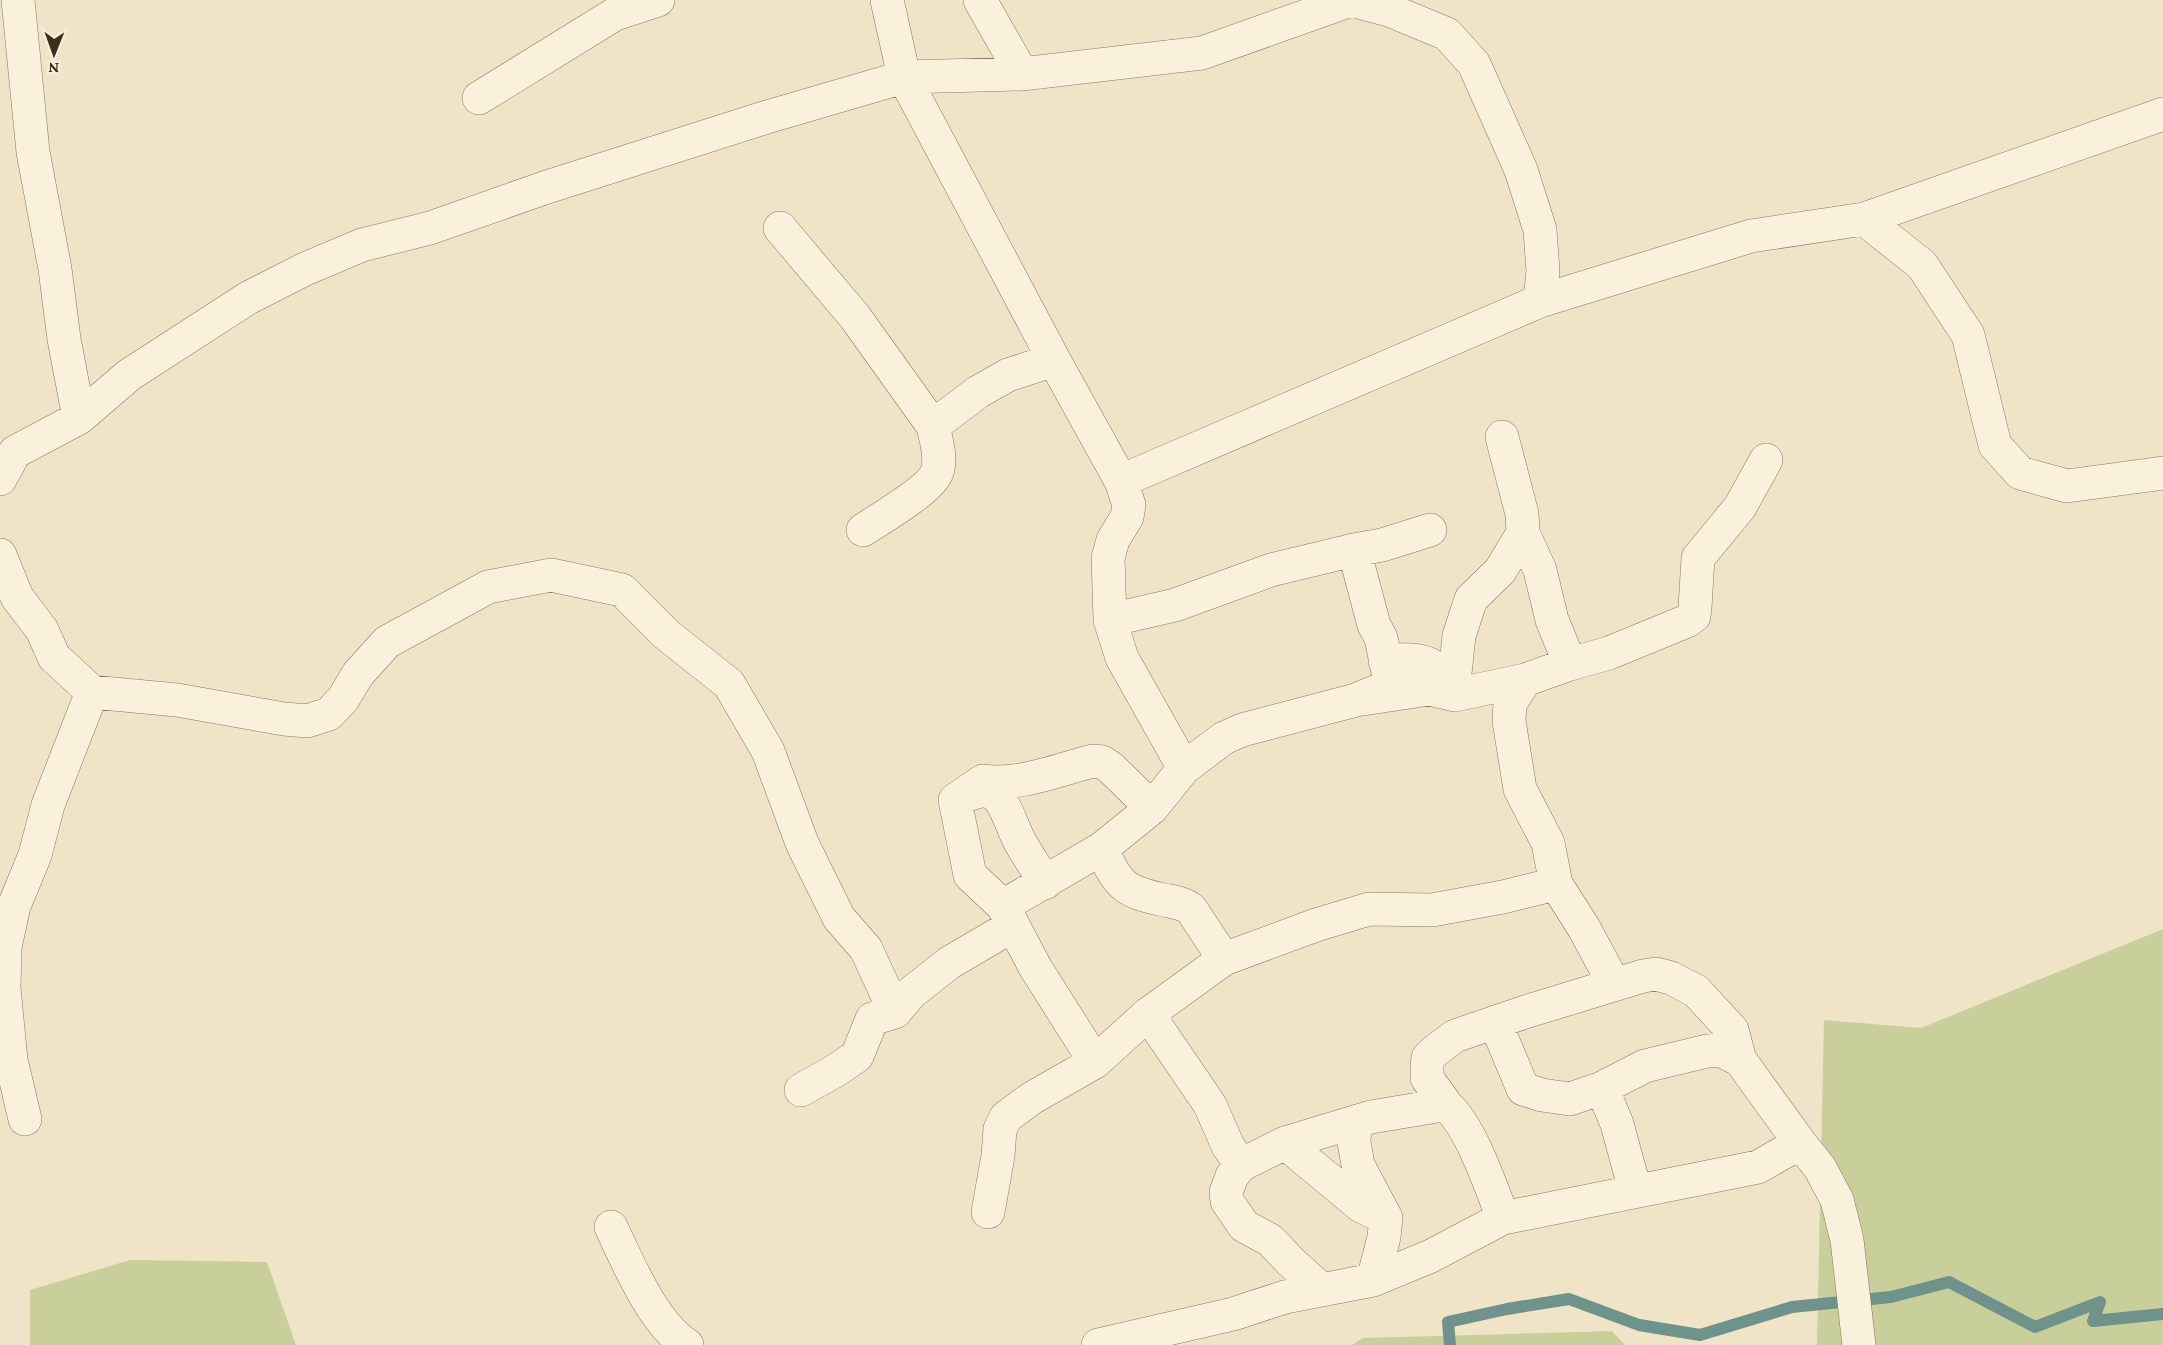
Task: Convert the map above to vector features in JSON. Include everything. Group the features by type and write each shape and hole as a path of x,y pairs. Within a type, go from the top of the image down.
{"street":[{"path":"18,0 33,152 79,418"},
{"path":"479,98 615,14 658,0"},
{"path":"887,0 904,77 1121,481 1129,505 1127,517 1113,540 1108,558 1110,620 1122,658 1184,768"},
{"path":"980,0 1022,74"},
{"path":"0,478 15,452 79,418 129,375 248,298 305,269 352,249 430,228 544,188 767,117 904,77 1022,74 1202,53 1351,0 1389,10 1447,34 1474,64 1521,170 1540,230 1543,271 1540,301"},
{"path":"1121,481 1540,301 1751,236 1864,219 2163,114"},
{"path":"1864,219 1922,265 1968,335 1995,445 2020,473 2067,486 2163,473"},
{"path":"780,228 855,317 933,426 939,454 937,472 928,485 863,530"},
{"path":"933,426 978,392 1008,375 1054,360"},
{"path":"1502,437 1522,514 1523,533 1540,570 1552,620 1570,664"},
{"path":"801,1090 857,1056 872,1019 895,1012 910,993 1008,916 1045,883 1101,849 1152,808 1184,768 1224,738 1242,730 1356,700 1429,689 1454,694 1525,681 1570,664 1609,653 1687,621 1694,616 1698,558 1740,507 1766,460"},
{"path":"1110,620 1175,605 1271,570 1382,545 1430,530"},
{"path":"1454,694 1459,636 1471,599 1500,571 1523,533"},
{"path":"1354,550 1374,625 1381,638 1389,683 1385,688 1356,700"},
{"path":"0,555 17,597 42,630 54,657 92,692 177,700 285,719 307,720 329,714 343,699 358,674 387,642 488,587 551,575 622,590 666,634 729,684 768,751 802,843 835,909 866,949 895,1012"},
{"path":"1385,661 1404,659 1424,661 1441,672 1454,694"},
{"path":"1525,681 1510,704 1509,732 1520,789 1548,843 1556,884 1584,928 1614,984"},
{"path":"25,1119 11,1060 4,988 6,947 14,906 35,855 48,805 92,692"},
{"path":"955,800 983,781 999,783 1024,779 1093,761 1102,762 1111,768 1152,808"},
{"path":"955,800 978,792 992,792 999,798 1021,843 1045,883"},
{"path":"955,800 970,875 1008,916 1054,998 1095,1062"},
{"path":"1101,849 1117,880 1129,889 1142,896 1184,905 1191,909 1224,959"},
{"path":"988,1212 998,1156 1000,1129 1006,1118 1032,1098 1095,1062 1148,1014 1224,959 1316,925 1369,909 1432,910 1503,897 1556,884"},
{"path":"1503,1218 1488,1178 1458,1116 1427,1078 1428,1058 1455,1036 1495,1022 1614,984 1656,974 1671,978 1696,991 1732,1030 1740,1060 1820,1167 1837,1200 1847,1240 1859,1345"},
{"path":"1148,1014 1210,1105 1228,1146 1241,1165"},
{"path":"1495,1022 1523,1089 1542,1095 1570,1099 1602,1088 1645,1066 1707,1051 1720,1050 1740,1060"},
{"path":"1602,1088 1617,1124 1635,1190"},
{"path":"1322,1290 1270,1240 1244,1226 1227,1202 1226,1192 1232,1176 1241,1165 1285,1143 1371,1117 1448,1106"},
{"path":"1322,1176 1341,1127"},
{"path":"1341,1127 1354,1142 1358,1165 1386,1218 1384,1238 1373,1280"},
{"path":"1285,1143 1361,1206 1386,1218"},
{"path":"1098,1345 1233,1314 1285,1297 1373,1280 1431,1256 1503,1218 1758,1167 1800,1143"},
{"path":"611,1227 650,1303 677,1339 687,1345"}],"green space":[{"path":"2163,929 2163,1345 1817,1345 1824,1020 1921,1028"},
{"path":"130,1260 267,1262 296,1345 30,1345 30,1290"},
{"path":"1612,1331 1625,1345 1352,1345 1363,1338"}],"waterway":[{"path":"1450,1345 1448,1322 1569,1299 1639,1325 1700,1335 1792,1307 1891,1297 1949,1282 2035,1327 2100,1302 2093,1321 2163,1314"}]}
